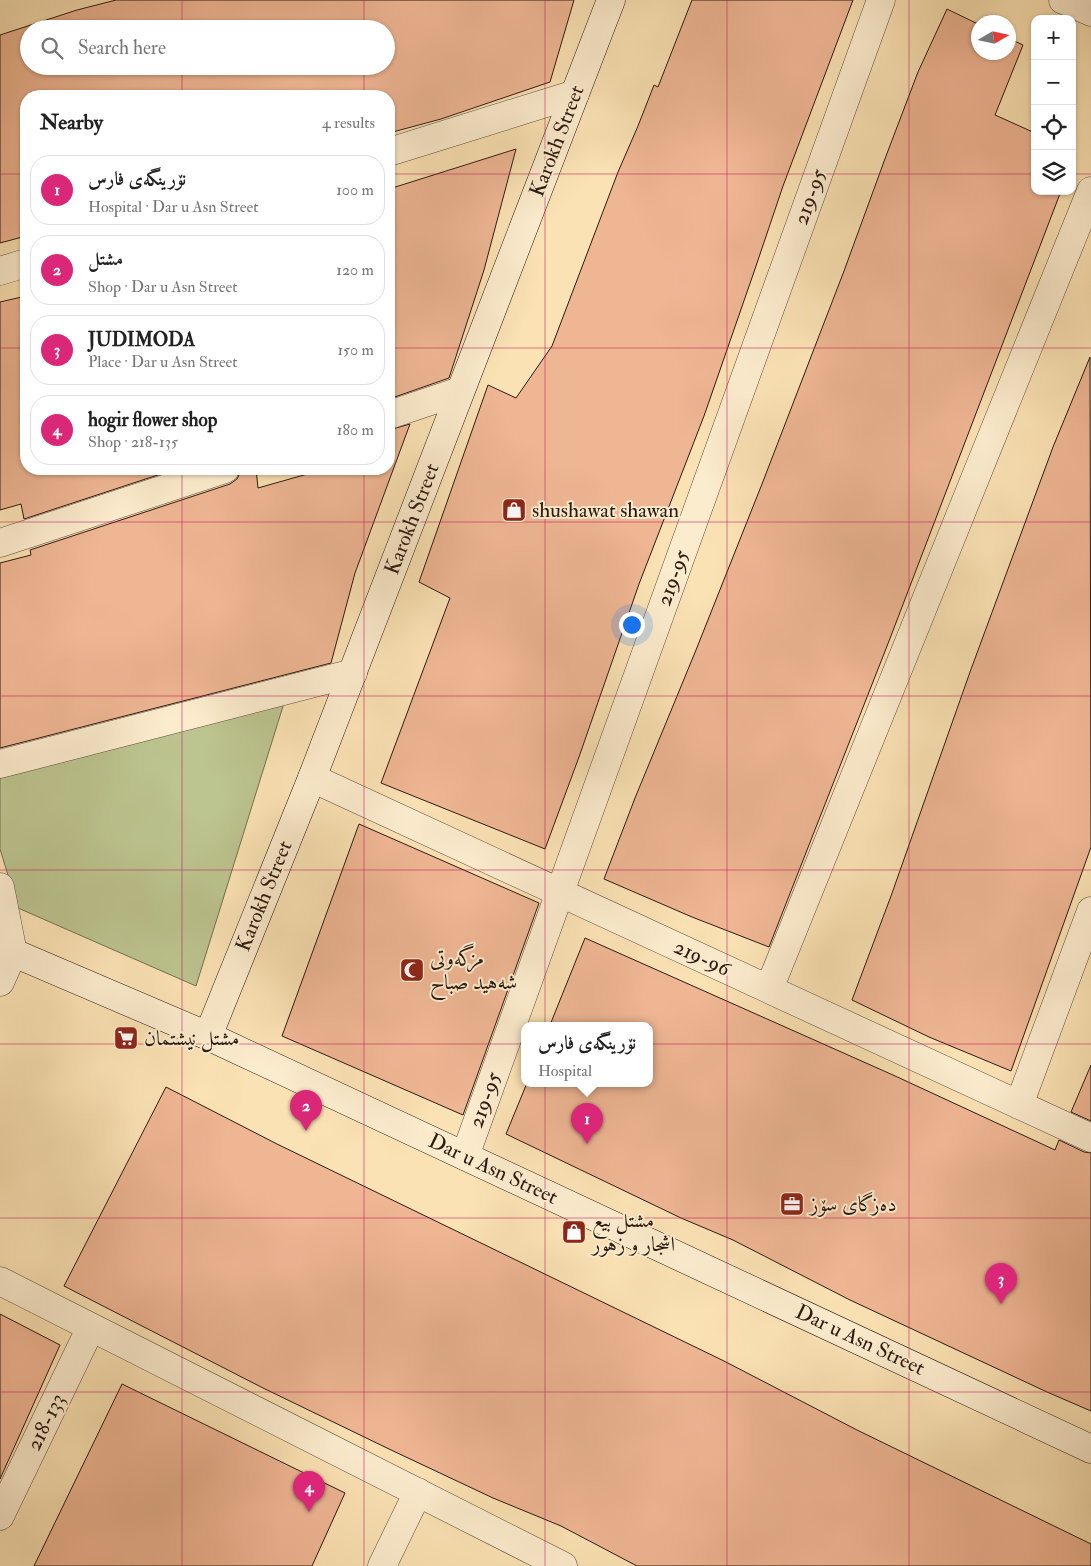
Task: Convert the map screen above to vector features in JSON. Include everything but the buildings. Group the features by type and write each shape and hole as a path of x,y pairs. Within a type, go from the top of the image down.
{"street":[{"name":"Karokh Street","path":"208,1036 353,673 611,0"},
{"name":"219-95","path":"465,1156 881,0"},
{"path":"1064,0 1091,12"},
{"path":"395,150 574,94"},
{"path":"769,989 1091,191"},
{"path":"0,271 20,265"},
{"path":"395,413 460,391"},
{"path":"0,543 207,475"},
{"path":"0,764 353,673"},
{"name":"219-96","path":"312,778 1091,1138"},
{"path":"0,887 6,950 0,982"},
{"path":"1019,1105 1091,911"},
{"name":"Dar u Asn Street","path":"6,950 208,1036 1091,1449"},
{"path":"0,1281 563,1566"},
{"name":"218-133","path":"0,1516 91,1328"},
{"path":"382,1566 418,1492"}],"green space":[{"path":"284,703 196,986 18,908 0,849 0,778"}],"place":[{"name":"shushawat shawan","path":"514,510"},
{"name":"مزگه‌وتی شه‌هید صباح","path":"412,970"},
{"name":"مشتل نيشتمان","path":"126,1038"},
{"name":"مشتل","path":"306,1131"},
{"name":"نۆرینگەی فارس","path":"587,1144"},
{"name":"دەزگای سۆز","path":"792,1204"},
{"name":"مشتل بيع اشجار و زهور","path":"574,1232"},
{"name":"JUDIMODA","path":"1001,1304"},
{"name":"hogir flower shop","path":"309,1512"}]}
